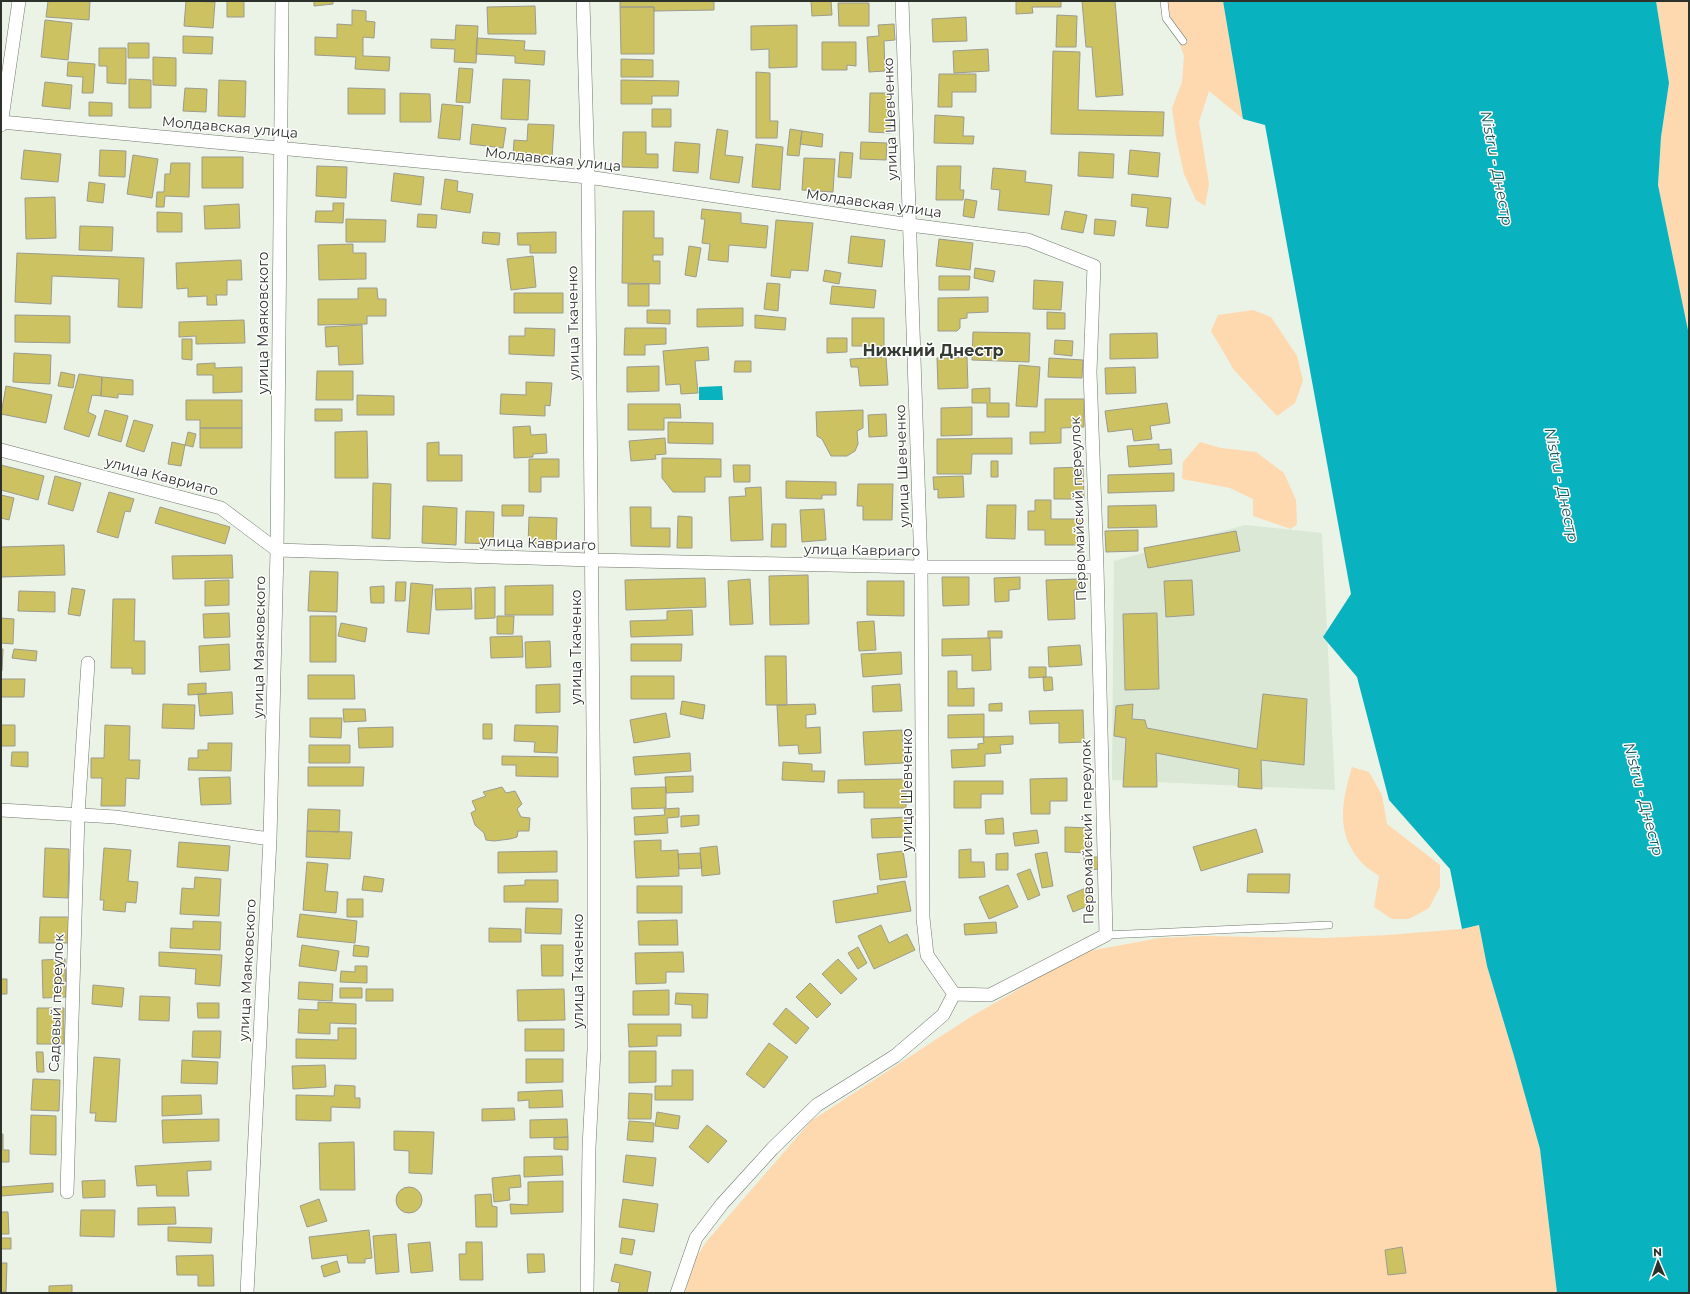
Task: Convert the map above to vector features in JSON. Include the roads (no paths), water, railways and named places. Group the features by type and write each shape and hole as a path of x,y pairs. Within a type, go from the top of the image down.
{"street":[{"path":"1,123 19,1"},
{"name":"улица Маяковского","path":"247,1293 270,839 278,550 282,1"},
{"name":"улица Ткаченко","path":"583,1 588,177 592,560 594,1050 589,1147 587,1293"},
{"name":"улица Шевченко","path":"902,1 921,567 923,918 927,955 954,994"},
{"name":"Молдавская улица","path":"1,123 588,177 910,225 1028,240 1094,266"},
{"name":"Первомайский переулок","path":"954,994 990,995 1106,935 1097,567 1090,372 1094,266"},
{"name":"улица Кавриаго","path":"1,450 221,508 278,550 592,560 921,567 1097,567"},
{"name":"Садовый переулок","path":"67,1192 78,814 88,663"},
{"path":"1,810 114,817 270,839"},
{"path":"677,1293 696,1238 722,1204 767,1154 817,1105 895,1056 943,1015 954,994"}],"lane":[{"path":"1164,1 1166,18 1183,41"},
{"path":"1106,935 1329,925"}],"water":[{"name":"Nistru - Днестр","path":"1223,1 1656,1 1669,83 1661,137 1658,185 1689,335 1689,1293 1557,1293 1540,1149 1487,966 1479,925 1462,929 1450,869 1389,800 1357,677 1323,637 1351,594 1265,125 1243,119"},
{"path":"722,386 723,400 699,400 699,387"}],"district":[{"name":"Нижний Днестр","path":"933,350"}]}
